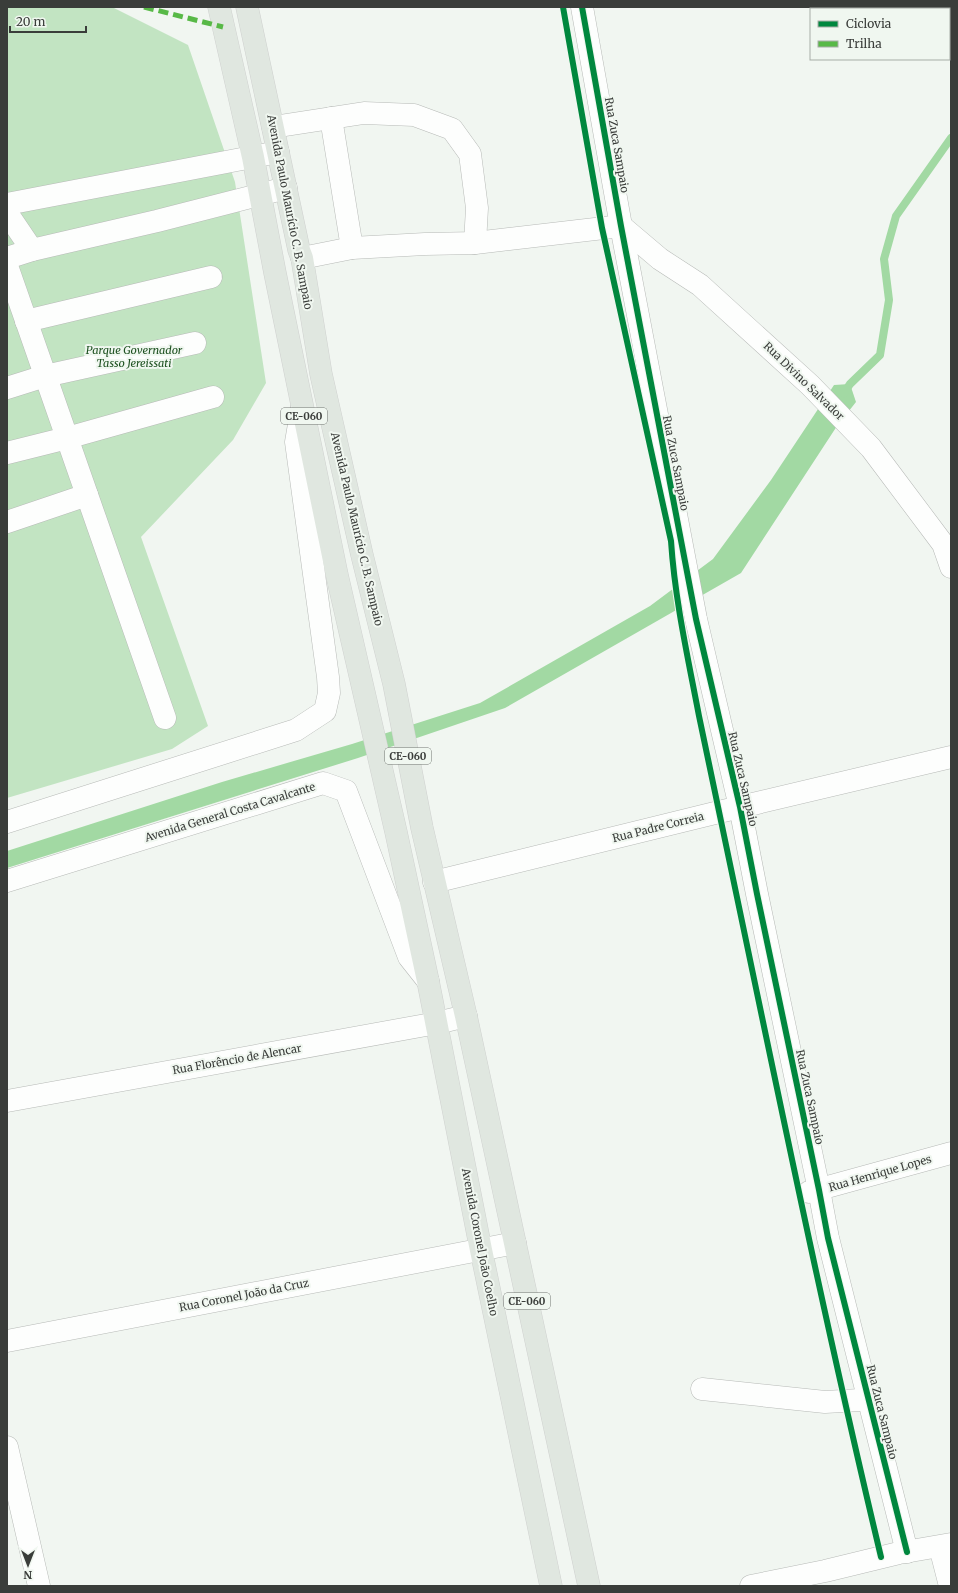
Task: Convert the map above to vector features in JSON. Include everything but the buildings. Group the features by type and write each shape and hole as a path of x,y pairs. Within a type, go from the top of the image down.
{"main road":[{"name":"CE-060","path":"219,7 261,195 302,408"},
{"name":"Avenida Paulo Maurício C. B. Sampaio","path":"247,7 299,250 302,258 320,374 394,684 422,828 466,1016"},
{"name":"Avenida Coronel João Coelho","path":"302,408 337,575 396,832 428,981 480,1250 551,1586"},
{"name":"CE-060","path":"466,1016 589,1586"}],"street":[{"name":"Rua Zuca Sampaio","path":"582,7 621,226 680,539 691,626 735,808 814,1191 828,1238 903,1552"},
{"path":"273,127 364,112 414,115 452,129 470,154 477,208 475,243"},
{"path":"331,118 352,248"},
{"path":"7,204 278,152"},
{"path":"7,258 32,250 157,221 286,188"},
{"path":"7,213 32,250"},
{"path":"302,258 352,248 475,243 621,226"},
{"name":"Rua Divino Salvador","path":"621,226 660,259 700,285 810,385 871,448 943,544 951,567"},
{"path":"7,266 165,718"},
{"path":"26,322 211,277"},
{"path":"7,388 45,376 195,343"},
{"path":"7,453 67,438 213,397"},
{"path":"7,822 296,730 325,711 329,693 328,677 296,442 302,408"},
{"path":"7,522 87,495"},
{"name":"Rua Padre Correia","path":"434,882 951,757"},
{"name":"Avenida General Costa Cavalcante","path":"7,881 323,783 346,791 409,957 428,981"},
{"name":"Rua Florêncio de Alencar","path":"7,1101 436,1023 466,1016"},
{"name":"Rua Henrique Lopes","path":"814,1191 951,1153"},
{"name":"Rua Zuca Sampaio","path":"814,1191 819,1242 860,1400 903,1552"},
{"name":"Rua Coronel João da Cruz","path":"7,1341 515,1243"},
{"path":"702,1389 825,1402 860,1400"},
{"path":"7,1447 39,1586"},
{"path":"751,1586 827,1578 903,1552 946,1545 950,1586"}],"green space":[{"name":"Parque Governador Tasso Jereissati","path":"7,7 112,7 188,45 235,182 266,383 233,440 141,537 208,726 172,749 7,798"}],"shaded area":[{"path":"850,384 856,402 837,426 741,573 505,708 358,758 7,868 7,851 222,782 352,744 480,703 650,606 713,559 771,480 834,385"}],"waterway":[{"path":"844,393 850,384 880,355 889,300 884,259 896,216 951,138"}],"marked path":[{"path":"144,7 223,27"}],"cycle path":[{"path":"563,7 602,228 671,541 686,651 699,716 810,1242 881,1557"},
{"path":"582,7 621,226 696,619 740,807 828,1238 907,1552"}]}
